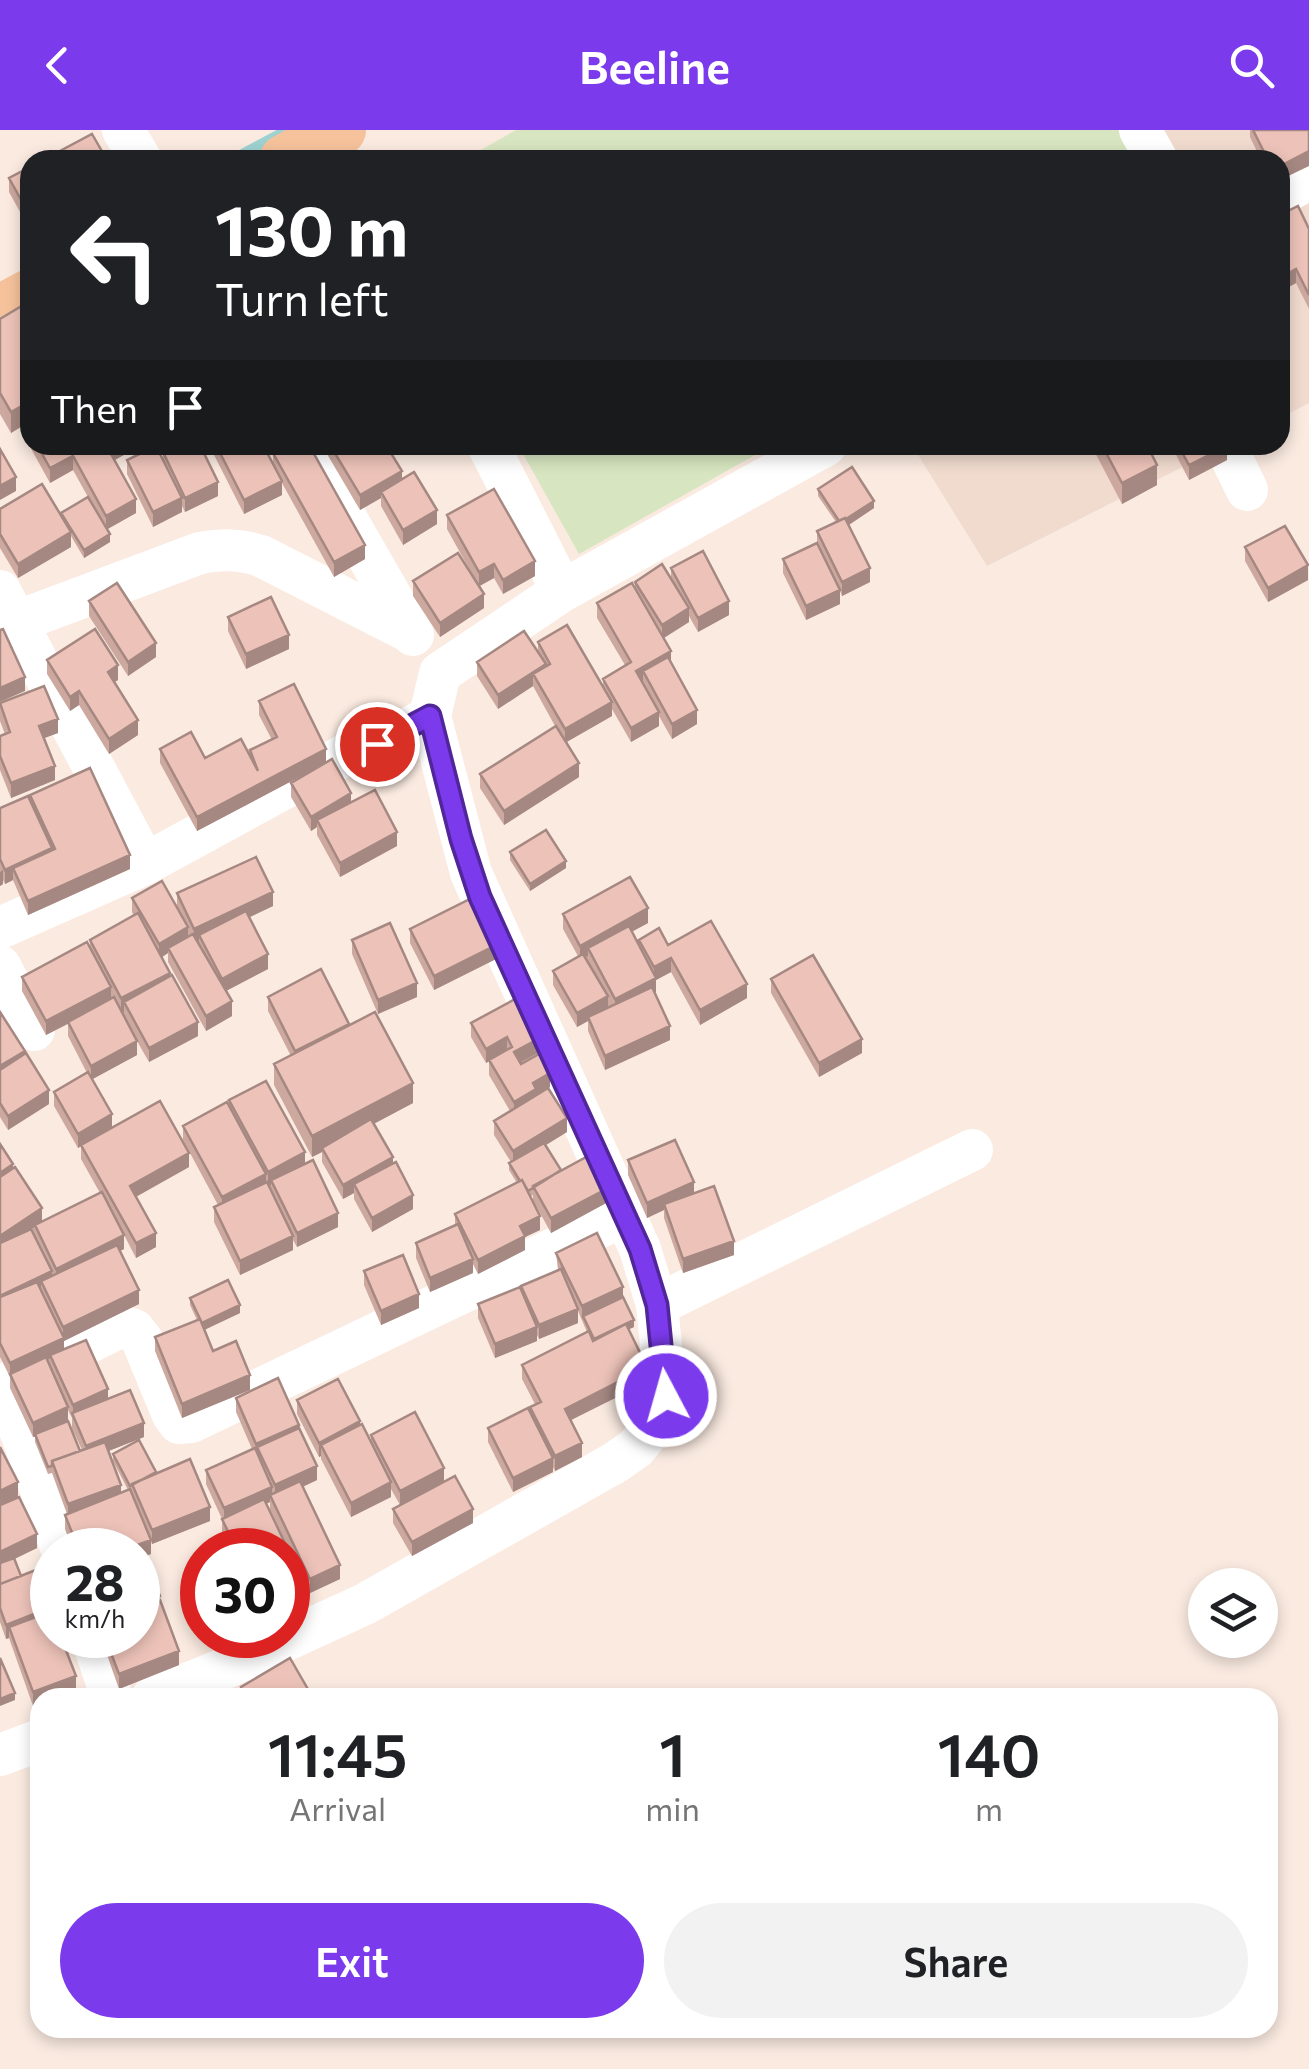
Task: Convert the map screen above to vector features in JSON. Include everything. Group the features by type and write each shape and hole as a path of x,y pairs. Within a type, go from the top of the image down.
{"street":[{"path":"310,455 410,632 440,673"},
{"path":"493,455 562,591"},
{"path":"177,1688 366,1604 616,1462 636,1448 658,1417 666,1396 657,1305 640,1249 476,885 430,716 440,673 562,591 808,455"},
{"path":"1229,455 1248,490"},
{"path":"145,864 5,613 200,552 224,549 262,556 410,632"},
{"path":"0,928 145,864 345,755 391,739 430,716"},
{"path":"4,986 34,1030"},
{"path":"657,1305 972,1150"},
{"path":"54,1528 22,1435 0,1387 122,1326 134,1330 142,1340 172,1415 179,1423 191,1422 624,1215"},
{"path":"99,1658 109,1688"},
{"path":"0,1755 30,1744"}],"shaded area":[{"path":"1108,130 1309,130 1309,403 1290,413 1290,150 1120,150"},
{"path":"918,455 1206,455 987,566"}],"green space":[{"path":"516,130 1118,130 1129,150 481,150"},
{"path":"524,455 755,455 579,554"}],"building":[{"path":"1253,130 1309,130 1309,151 1290,161 1290,150 1263,150"},
{"path":"92,134 101,150 62,150"},
{"path":"20,172 20,198 9,178"},
{"path":"1298,206 1309,229 1309,295 1296,269 1290,272 1290,210"},
{"path":"20,307 20,407 11,412 0,393 0,319"},
{"path":"0,449 16,477 0,486"},
{"path":"43,455 112,455 136,499 106,516 73,456 50,468"},
{"path":"137,455 160,455 182,498 153,512 127,460"},
{"path":"164,455 205,455 218,482 185,498"},
{"path":"221,455 268,455 282,481 244,500"},
{"path":"274,455 315,455 365,545 334,562"},
{"path":"336,455 392,455 402,471 360,495"},
{"path":"1107,455 1152,455 1157,465 1122,483"},
{"path":"1184,455 1209,455 1189,465"},
{"path":"852,467 874,501 839,521 818,489"},
{"path":"414,472 437,510 403,530 381,492"},
{"path":"42,484 71,532 18,564 0,534 0,509"},
{"path":"494,489 535,561 503,580 494,564 479,572 447,515"},
{"path":"88,497 110,534 84,550 61,513"},
{"path":"845,518 870,568 842,582 817,531"},
{"path":"1285,526 1308,565 1268,588 1245,547"},
{"path":"817,543 840,590 806,606 783,559"},
{"path":"703,551 729,601 698,618 671,568"},
{"path":"458,553 484,594 440,623 413,581"},
{"path":"662,564 689,608 662,625 635,582"},
{"path":"117,583 156,643 128,662 89,601"},
{"path":"632,583 671,651 636,671 659,712 631,728 603,679 631,662 597,603"},
{"path":"271,597 289,635 246,654 228,617"},
{"path":"567,625 612,702 565,729 533,674 550,664 538,642"},
{"path":"3,629 25,677 0,688 0,630"},
{"path":"95,629 118,665 108,672 138,720 109,739 79,691 70,697 47,660"},
{"path":"524,631 546,664 498,695 477,662"},
{"path":"668,657 697,710 672,724 643,671"},
{"path":"294,684 326,749 197,817 160,749 191,732 205,758 241,739 258,771 250,750 277,737 259,701"},
{"path":"44,686 58,719 39,726 55,766 11,783 0,756 0,736 10,732 0,703"},
{"path":"556,726 579,763 504,811 480,774"},
{"path":"332,759 351,793 311,817 291,783"},
{"path":"90,768 130,855 28,901 13,868 55,849 30,795"},
{"path":"375,790 397,832 340,863 317,820"},
{"path":"28,796 52,848 5,870 0,859 0,808"},
{"path":"546,830 566,861 530,884 510,852"},
{"path":"256,857 273,892 194,929 177,893"},
{"path":"630,877 648,908 580,946 563,914"},
{"path":"162,881 188,927 159,944 132,898"},
{"path":"474,897 498,944 434,976 410,929"},
{"path":"246,911 268,954 222,979 199,935"},
{"path":"138,913 170,973 121,998 90,940"},
{"path":"711,921 747,984 700,1010 671,958 654,967 639,940 659,928 668,945"},
{"path":"390,923 417,983 378,1000 352,940"},
{"path":"629,926 656,978 615,999 588,948"},
{"path":"193,934 232,1001 206,1016 168,948"},
{"path":"87,942 111,987 46,1021 22,977"},
{"path":"583,954 608,996 577,1013 553,971"},
{"path":"813,955 862,1039 819,1063 771,979"},
{"path":"321,969 349,1024 295,1051 268,997"},
{"path":"172,975 198,1022 149,1048 124,1002"},
{"path":"652,987 670,1026 605,1056 588,1017"},
{"path":"114,997 137,1041 91,1066 68,1022"},
{"path":"517,998 538,1039 514,1052 521,1064 539,1054 550,1073 533,1083 536,1089 514,1102 489,1060 512,1047 507,1037 486,1049 471,1023"},
{"path":"0,1012 25,1051 0,1066"},
{"path":"375,1012 413,1083 312,1136 274,1064"},
{"path":"26,1053 49,1090 8,1116 0,1103 0,1070"},
{"path":"88,1072 112,1114 78,1134 54,1092"},
{"path":"266,1081 305,1152 268,1172 229,1100"},
{"path":"548,1088 567,1118 513,1151 494,1121"},
{"path":"160,1101 189,1153 130,1186 156,1233 136,1243 81,1145"},
{"path":"227,1102 266,1174 222,1197 183,1126"},
{"path":"371,1119 393,1157 343,1185 322,1148"},
{"path":"675,1140 694,1182 647,1203 628,1160"},
{"path":"544,1143 561,1170 528,1191 509,1163"},
{"path":"0,1144 13,1164 0,1173"},
{"path":"590,1155 608,1188 551,1218 533,1186"},
{"path":"313,1160 338,1213 297,1233 271,1180"},
{"path":"396,1162 413,1195 372,1218 354,1184"},
{"path":"15,1167 42,1208 0,1236 0,1177"},
{"path":"522,1180 540,1216 520,1226 525,1236 478,1260 455,1214"},
{"path":"267,1182 293,1236 240,1261 214,1207"},
{"path":"714,1186 734,1241 683,1259 664,1204"},
{"path":"102,1192 124,1235 56,1269 35,1225"},
{"path":"458,1224 473,1259 430,1278 416,1243"},
{"path":"31,1229 52,1271 0,1296 0,1243"},
{"path":"597,1233 623,1287 582,1306 556,1253"},
{"path":"117,1245 139,1290 63,1327 41,1281"},
{"path":"403,1255 419,1294 381,1311 364,1271"},
{"path":"561,1269 578,1309 539,1325 521,1286"},
{"path":"228,1280 240,1305 202,1323 190,1298"},
{"path":"37,1282 64,1338 10,1363 0,1343 0,1297"},
{"path":"520,1287 537,1327 495,1344 478,1304"},
{"path":"623,1297 634,1320 594,1339 583,1316"},
{"path":"200,1319 213,1351 236,1341 250,1375 182,1404 155,1337"},
{"path":"626,1324 647,1367 565,1409 582,1443 555,1456 530,1407 541,1402 522,1365 589,1331 593,1341"},
{"path":"86,1340 108,1389 73,1405 50,1355"},
{"path":"46,1357 68,1407 33,1423 10,1374"},
{"path":"278,1378 299,1425 256,1444 236,1398"},
{"path":"338,1379 360,1421 319,1443 297,1400"},
{"path":"130,1390 144,1423 86,1446 72,1413"},
{"path":"528,1408 553,1458 513,1478 488,1428"},
{"path":"415,1412 444,1468 400,1491 371,1435"},
{"path":"68,1421 80,1451 52,1461 48,1467 35,1434"},
{"path":"362,1424 391,1482 351,1503 321,1445"},
{"path":"299,1428 317,1466 275,1485 257,1447"},
{"path":"139,1440 156,1472 130,1486 113,1454"},
{"path":"105,1442 121,1485 68,1504 52,1461"},
{"path":"0,1447 18,1482 0,1491"},
{"path":"255,1448 272,1487 224,1508 206,1470"},
{"path":"190,1459 210,1507 151,1528 132,1484"},
{"path":"455,1476 473,1509 412,1542 393,1509"},
{"path":"300,1481 340,1565 310,1579 310,1528 286,1528 270,1495"},
{"path":"130,1489 146,1528 70,1528 65,1515"},
{"path":"19,1497 34,1528 30,1528 30,1537 0,1552 0,1505"},
{"path":"264,1499 278,1528 226,1528 222,1519"},
{"path":"14,1558 21,1576 0,1584 0,1563"},
{"path":"30,1572 30,1616 6,1625 0,1608 0,1584"},
{"path":"160,1600 179,1651 119,1674 113,1658 160,1658"},
{"path":"30,1619 30,1658 69,1658 76,1676 44,1688 32,1688 9,1627"},
{"path":"0,1658 15,1693 0,1699"},
{"path":"290,1658 307,1688 242,1688"}],"waterway":[{"path":"251,150 281,134"}],"route":[{"path":"377,744 430,716 480,897 640,1249 657,1305 666,1396"}]}
